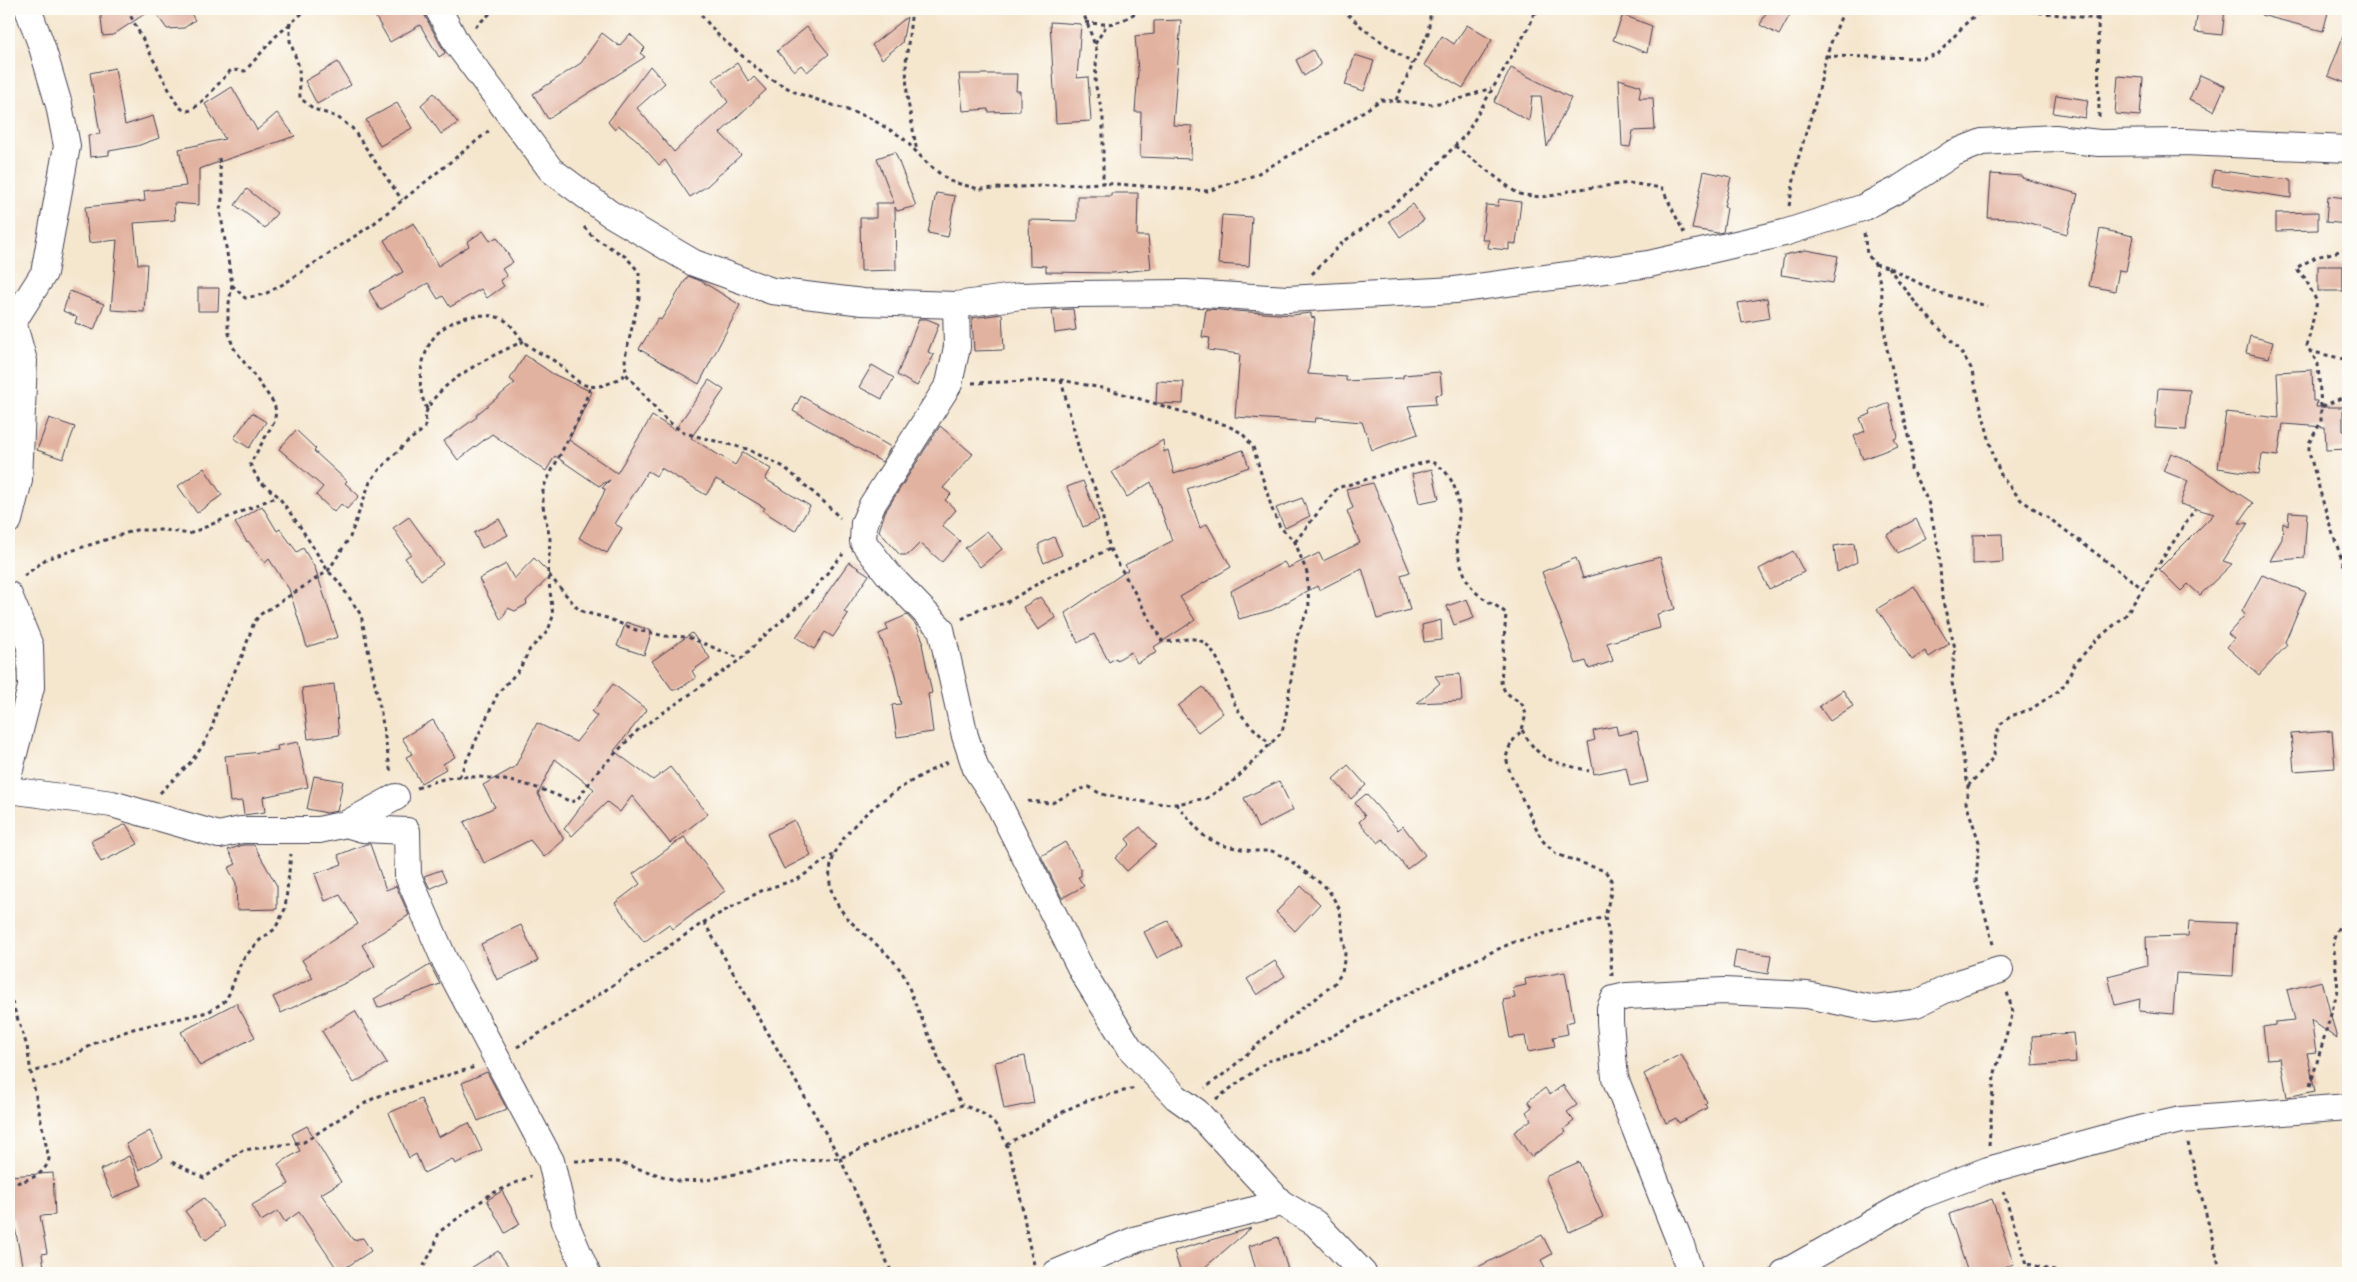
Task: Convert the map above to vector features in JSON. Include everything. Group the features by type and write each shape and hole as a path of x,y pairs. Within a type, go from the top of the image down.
{"street":[{"path":"9,520 19,480 24,360 11,323 44,273 67,146 54,89 28,9"},
{"path":"438,9 457,44 551,170 609,213 694,263 772,290 863,302 956,305 1021,296 1186,293 1287,299 1455,290 1649,264 1784,233 1862,208 1899,189 1954,153 1982,142 2055,138 2099,143 2185,142 2348,149"},
{"path":"956,305 957,347 949,384 872,505 859,538 888,574 941,629 970,752 976,769 996,799 1083,973 1129,1047 1162,1082 1191,1107 1281,1203 1315,1223 1363,1273"},
{"path":"9,773 31,687 30,646 16,586"},
{"path":"9,790 112,804 220,835 241,830 319,830 346,824 395,793"},
{"path":"346,824 363,829 407,831 408,876 440,950 496,1060 551,1161 565,1222 587,1273"},
{"path":"1690,1273 1615,1078 1610,1022 1610,1008 1614,1000 1627,996 1724,991 1808,995 1875,1009 1916,1004 1961,982 2000,970"},
{"path":"1784,1273 1922,1195 1992,1169 2131,1131 2181,1120 2348,1107"},
{"path":"1056,1273 1137,1239 1281,1203"}],"path":[{"path":"127,9 175,101 181,109 187,111 196,108 231,70 245,71 290,23 307,9"},
{"path":"696,9 719,36 767,77 797,93 868,117 902,137 949,181 979,189 1103,183 1208,191 1255,175 1338,128 1381,100 1432,104 1457,100 1491,88"},
{"path":"912,9 906,62 907,96 917,153"},
{"path":"1082,9 1097,51 1095,83 1103,116 1103,183"},
{"path":"1086,22 1106,26 1118,23 1142,9"},
{"path":"1342,9 1364,30 1413,64"},
{"path":"1396,100 1428,33 1431,9"},
{"path":"1287,299 1343,242 1379,217 1418,185 1466,134 1491,88 1530,25 1535,9"},
{"path":"1533,14 1542,9"},
{"path":"1784,233 1798,159 1819,90 1826,56 1844,9"},
{"path":"1826,56 1923,58 1938,54 1969,20 1985,9"},
{"path":"2007,9 2098,19"},
{"path":"2098,9 2099,143"},
{"path":"290,23 290,41 298,66 300,98 314,109 336,117 352,128 402,200"},
{"path":"1095,44 1106,26"},
{"path":"232,284 245,298 264,294 286,283 357,234 509,116"},
{"path":"1454,146 1518,194 1548,196 1572,190 1629,183 1662,188 1684,233 1694,236"},
{"path":"219,158 223,193 220,210 232,284 228,320 233,347 274,403 276,412 274,422 250,464 260,481 278,496 302,528 328,571 338,581 361,615 395,793 412,790 439,780 459,777 505,780 553,793 571,802 577,800 598,771 638,730 741,659 762,637 804,602 846,550 859,538 823,501 784,467 747,448 684,433 665,419 626,374 625,357 639,298 639,272 626,257 593,237 579,221"},
{"path":"1862,208 1867,254 1875,264 1881,286 1886,345 1912,448 1911,469 1928,501 1939,551 1942,598 1955,648 1952,683 1959,709 1960,745 1968,786 1966,803 1978,842 1976,881 2013,1012 1994,1076 1992,1169 2030,1273"},
{"path":"2348,249 2316,257 2296,268 2304,278 2317,302 2307,346 2318,364 2322,407 2321,422 2309,442 2309,452 2329,523 2348,577"},
{"path":"1875,264 1888,267 1936,292 1987,306"},
{"path":"1888,267 1918,306 1958,349 1971,368 1994,458 2002,478 2021,500 2057,524 2142,588"},
{"path":"427,409 421,397 419,385 421,372 432,339 441,328 454,321 473,316 501,318 539,355 556,362 580,383 592,386 610,384 626,374"},
{"path":"140,813 189,764 202,746 212,728 218,706 243,654 254,622 261,614 328,571 350,538 370,482 407,442 424,429 427,409 437,396 464,372 489,356 524,341"},
{"path":"2309,351 2348,360"},
{"path":"949,384 1061,380 1108,389 1226,425 1242,433 1253,447 1272,509 1280,527 1295,542 1307,573 1309,607 1297,636 1282,732 1236,780 1207,798 1176,804 1150,803 1105,795 1089,787 1078,790 1052,803 996,799"},
{"path":"1061,380 1082,461 1097,493 1110,549 1162,641 1169,643 1182,639 1194,639 1205,643 1224,674 1236,708 1271,745"},
{"path":"459,777 498,693 519,670 530,649 548,631 553,616 548,574 550,539 543,506 543,488 578,420 592,386"},
{"path":"2322,407 2348,395"},
{"path":"1295,542 1337,488 1429,461 1441,465 1454,484 1459,513 1456,539 1467,579 1484,601 1496,604 1506,612 1500,682 1505,692 1522,704 1526,714 1522,730 1511,743 1506,757 1510,773 1546,845 1556,854 1605,871 1611,879 1611,892 1604,917 1609,934 1614,1000"},
{"path":"16,586 46,559 136,530 165,530 189,534 278,496"},
{"path":"1968,786 1994,755 1996,734 2001,724 2011,716 2031,709 2057,692 2066,683 2074,665 2095,641 2125,616 2195,509"},
{"path":"941,629 979,609 1006,603 1052,575 1110,549"},
{"path":"548,574 579,610 636,630 665,636 688,637 741,659"},
{"path":"1522,730 1532,748 1544,758 1589,771"},
{"path":"962,1105 899,968 882,949 852,925 834,897 829,872 834,855 848,834 878,804 913,778 970,752"},
{"path":"1176,804 1204,836 1221,845 1252,851 1272,851 1288,859 1328,889 1340,910 1345,954 1342,973 1334,984 1252,1048 1191,1107"},
{"path":"31,1073 68,1059 95,1043 132,1029 208,1012 224,1002 242,960 260,940 275,929 285,909 293,830"},
{"path":"2302,1110 2322,1050 2338,990 2333,940 2348,913"},
{"path":"1191,1107 1268,1061 1306,1051 1392,1002 1485,955 1514,942 1604,917"},
{"path":"704,922 840,1158 892,1273"},
{"path":"9,994 27,1046 49,1160 47,1167 39,1176 9,1186"},
{"path":"1006,1144 1041,1126 1066,1110 1086,1101 1162,1082"},
{"path":"420,1273 435,1245 438,1232 491,1194 526,1179 551,1161 617,1162 678,1180 707,1180 792,1162 840,1158 962,1105 978,1111 994,1122 1004,1135 1036,1273"},
{"path":"2181,1120 2197,1172 2212,1244 2221,1273"},
{"path":"2028,1264 2062,1273"}],"building":[{"path":"100,9 152,9 113,35 103,36"},
{"path":"153,9 188,9 195,20 184,28 167,29"},
{"path":"371,9 423,9 445,53 439,57 420,25 390,42"},
{"path":"1768,9 1793,9 1779,35 1760,25"},
{"path":"2198,9 2225,9 2222,35 2195,32"},
{"path":"2262,9 2329,9 2323,31 2261,15"},
{"path":"1623,15 1652,26 1647,53 1613,40"},
{"path":"907,17 902,43 882,59 872,45"},
{"path":"1181,20 1173,125 1192,126 1191,159 1140,157 1141,112 1135,112 1138,71 1135,36 1154,34 1154,21"},
{"path":"1050,22 1081,24 1077,78 1088,77 1091,121 1056,123"},
{"path":"1467,25 1492,40 1463,88 1424,65 1442,36 1454,44"},
{"path":"807,27 829,54 807,72 801,65 794,71 777,51"},
{"path":"2348,27 2348,84 2328,76"},
{"path":"602,33 619,46 630,34 645,48 640,53 645,57 548,119 533,94 581,63"},
{"path":"1313,50 1321,65 1304,76 1296,60"},
{"path":"1355,55 1374,61 1364,91 1345,85"},
{"path":"338,62 351,85 317,104 305,81"},
{"path":"737,63 749,82 754,77 766,90 720,133 741,155 707,186 690,197 665,160 659,165 637,140 618,125 614,129 608,122 650,66 665,83 637,108 674,152 728,102 713,79"},
{"path":"115,68 125,125 153,116 159,138 137,146 109,151 109,155 90,157 88,135 100,134 90,73"},
{"path":"1511,68 1571,98 1547,147 1541,96 1532,96 1529,121 1494,102"},
{"path":"959,74 1017,74 1016,91 1020,91 1020,111 988,112 988,109 963,111"},
{"path":"2200,75 2225,86 2214,111 2189,100"},
{"path":"2118,76 2143,78 2140,116 2115,114"},
{"path":"1619,79 1641,86 1639,98 1653,98 1655,130 1633,131 1630,147 1622,146"},
{"path":"232,87 257,130 277,113 295,136 199,169 199,205 174,203 175,220 134,223 138,264 147,264 144,312 111,310 117,240 89,243 85,207 145,201 144,191 186,186 179,149 225,139 205,104"},
{"path":"434,93 458,123 441,134 421,105"},
{"path":"2056,95 2088,100 2085,118 2053,113"},
{"path":"397,103 412,128 380,146 366,120"},
{"path":"895,152 916,206 897,211 895,207 896,270 861,271 860,218 876,218 876,203 894,203 877,158"},
{"path":"2214,170 2291,180 2291,198 2212,186"},
{"path":"1704,171 1731,177 1724,207 1727,208 1723,232 1692,229"},
{"path":"1991,174 2022,176 2022,178 2078,194 2067,234 2016,219 1988,218"},
{"path":"247,189 277,213 265,228 235,205"},
{"path":"936,193 955,196 948,237 928,233"},
{"path":"1111,193 1138,193 1137,236 1148,236 1151,269 1113,273 1046,272 1046,266 1030,265 1029,220 1077,221 1077,196 1111,196"},
{"path":"2328,196 2348,198 2348,224 2326,222"},
{"path":"1499,199 1521,202 1516,244 1509,243 1509,250 1488,248 1489,240 1482,240 1486,205 1498,206"},
{"path":"1413,204 1424,220 1400,237 1389,221"},
{"path":"2318,212 2318,230 2276,231 2276,213"},
{"path":"1222,215 1252,217 1249,266 1218,264"},
{"path":"414,223 438,266 469,246 467,242 483,231 490,241 497,237 513,262 502,269 507,276 500,280 504,286 487,298 481,289 450,307 443,296 438,299 428,283 380,310 369,291 403,272 384,240"},
{"path":"2100,229 2133,236 2126,271 2119,270 2115,291 2089,286"},
{"path":"1806,250 1838,256 1833,283 1781,275 1784,255"},
{"path":"2318,266 2343,266 2343,291 2318,291"},
{"path":"688,276 701,281 740,305 699,384 639,349 658,318 661,320"},
{"path":"198,288 219,288 218,311 198,311"},
{"path":"70,291 104,304 94,330 75,323 77,317 63,311"},
{"path":"1767,298 1770,318 1742,323 1738,303"},
{"path":"1073,309 1076,330 1055,333 1052,310"},
{"path":"1206,309 1292,315 1311,313 1311,317 1315,318 1308,374 1346,377 1346,381 1403,378 1403,375 1440,372 1442,394 1435,395 1436,404 1408,406 1418,434 1372,450 1362,422 1316,418 1315,422 1235,417 1240,354 1208,350 1210,338 1202,337"},
{"path":"1002,314 1004,350 974,351 972,318"},
{"path":"919,319 927,319 939,324 928,352 934,355 917,386 897,375"},
{"path":"2250,336 2273,342 2269,358 2246,353"},
{"path":"525,355 553,374 592,392 569,440 617,473 652,416 675,430 709,380 724,390 691,438 735,465 743,452 771,469 765,479 810,506 795,531 763,511 765,508 716,479 706,495 661,468 656,476 648,471 615,524 622,528 607,553 579,538 603,495 605,489 602,488 610,480 599,486 555,456 546,471 492,434 458,460 444,441 477,417 476,415 515,383 510,379"},
{"path":"872,365 894,378 882,399 859,387"},
{"path":"2312,370 2313,401 2317,401 2316,407 2343,407 2343,431 2348,430 2348,449 2326,450 2325,427 2283,424 2278,456 2262,454 2259,474 2218,468 2226,412 2279,418 2277,372"},
{"path":"1157,381 1184,382 1183,404 1156,403"},
{"path":"2158,388 2190,390 2186,430 2155,428"},
{"path":"801,396 891,447 882,462 793,411"},
{"path":"1889,403 1898,437 1894,439 1898,446 1863,459 1854,436 1865,431 1860,418 1871,414 1870,411"},
{"path":"252,413 266,422 249,448 234,438"},
{"path":"49,418 75,427 63,459 37,450"},
{"path":"940,426 973,454 943,488 951,494 945,500 956,510 942,526 960,541 942,562 920,543 908,555 900,555 879,531 885,512"},
{"path":"296,430 316,449 314,451 347,481 345,483 359,496 347,509 341,504 334,512 316,495 323,487 279,449"},
{"path":"1163,440 1164,452 1168,450 1174,474 1243,450 1249,467 1187,489 1200,528 1207,524 1231,567 1180,597 1195,620 1154,647 1157,652 1137,663 1131,652 1109,662 1094,634 1078,643 1065,613 1128,570 1125,565 1172,541 1151,482 1127,497 1112,472"},
{"path":"2171,453 2188,460 2253,503 2239,523 2248,523 2223,561 2232,564 2200,595 2188,584 2181,591 2159,569 2214,514 2180,504 2188,481 2163,471"},
{"path":"204,468 222,495 197,513 178,486"},
{"path":"1432,469 1439,499 1419,503 1412,474"},
{"path":"1083,481 1099,520 1083,527 1067,487"},
{"path":"1373,483 1410,572 1401,575 1410,610 1377,619 1362,568 1319,590 1317,586 1272,610 1239,619 1231,591 1284,562 1288,568 1319,553 1323,561 1360,543 1347,511 1353,508 1346,489"},
{"path":"1302,498 1310,516 1285,528 1276,508"},
{"path":"262,506 277,531 280,529 297,552 303,548 315,568 338,637 307,647 289,589 269,559 265,563 247,542 235,523"},
{"path":"2289,512 2307,513 2304,558 2270,561 2282,539 2283,523 2288,526"},
{"path":"409,517 443,564 421,580 405,558 411,554 393,528"},
{"path":"499,519 508,535 482,548 474,533"},
{"path":"1916,519 1926,538 1898,553 1887,535"},
{"path":"987,531 1002,549 980,567 965,548"},
{"path":"2002,534 2003,562 1973,564 1973,535"},
{"path":"1054,537 1062,555 1044,563 1039,551 1039,544"},
{"path":"1854,543 1857,562 1837,572 1834,546"},
{"path":"1793,551 1804,572 1769,589 1759,569"},
{"path":"1660,557 1675,609 1657,614 1660,628 1607,643 1613,661 1589,669 1586,661 1576,664 1542,572 1576,558 1583,578"},
{"path":"534,558 551,575 526,601 527,604 515,611 508,608 501,620 479,579 506,564 514,579"},
{"path":"849,562 869,575 844,612 848,614 833,637 825,632 814,649 796,637"},
{"path":"2262,575 2306,592 2285,642 2287,645 2259,675 2227,647 2234,639 2228,634 2245,615 2242,611"},
{"path":"1914,586 1949,644 1929,657 1925,651 1912,660 1877,609"},
{"path":"1040,597 1056,618 1038,630 1023,607"},
{"path":"1467,599 1474,618 1454,625 1447,606"},
{"path":"907,615 916,625 924,643 922,644 932,693 928,694 933,732 897,737 892,705 901,704 894,671 879,634 888,630 886,624"},
{"path":"1441,620 1442,640 1424,642 1422,625"},
{"path":"626,622 652,631 644,655 617,646"},
{"path":"692,633 710,658 692,671 696,678 679,689 672,689 652,661"},
{"path":"1460,674 1462,701 1417,703 1440,683 1435,676"},
{"path":"334,684 339,735 308,739 302,688"},
{"path":"613,684 647,710 614,751 653,780 670,767 708,814 670,843 632,796 620,812 607,802 572,836 564,829 594,789 555,759 538,794 564,840 544,857 530,840 484,863 464,822 495,807 483,785 515,767 537,723 576,742 597,716 592,712"},
{"path":"1203,687 1223,713 1198,732 1178,706"},
{"path":"1843,690 1853,706 1830,721 1819,706"},
{"path":"433,720 455,757 443,764 446,769 421,783 406,757 412,754 402,738"},
{"path":"1616,726 1618,735 1637,731 1648,782 1630,786 1626,767 1594,774 1588,742 1595,740 1593,731"},
{"path":"2332,731 2335,768 2294,771 2291,734"},
{"path":"298,742 308,787 263,797 265,812 244,815 242,801 230,802 225,756 278,750 277,746"},
{"path":"1348,765 1366,785 1351,799 1333,779"},
{"path":"314,776 343,781 337,811 327,813 307,809"},
{"path":"1279,781 1293,810 1258,828 1244,798"},
{"path":"1366,794 1398,830 1403,826 1425,855 1407,869 1383,839 1378,843 1359,822 1365,816 1355,803"},
{"path":"794,820 811,855 784,869 767,834"},
{"path":"126,824 138,844 101,862 91,841"},
{"path":"1140,827 1156,845 1127,871 1115,858 1130,844 1126,839"},
{"path":"684,837 725,891 673,929 669,924 644,942 615,903 640,884 633,874"},
{"path":"1065,842 1081,869 1081,876 1078,877 1084,886 1062,898 1041,856"},
{"path":"370,844 386,890 396,886 409,915 362,945 375,966 354,979 281,1013 273,997 313,978 302,960 358,924 340,895 325,901 315,874 342,864 338,855"},
{"path":"243,845 254,845 277,886 277,909 237,910 236,883 228,868 236,864 228,850"},
{"path":"441,870 446,881 430,889 424,876"},
{"path":"1301,886 1320,904 1295,931 1276,912"},
{"path":"1168,921 1181,946 1157,958 1144,932"},
{"path":"2189,921 2236,923 2233,976 2176,973 2173,1014 2139,1011 2140,999 2115,1005 2108,976 2147,966 2146,937 2188,936"},
{"path":"521,925 538,961 497,980 481,944"},
{"path":"1736,950 1771,955 1768,974 1733,968"},
{"path":"1275,961 1285,976 1257,995 1247,979"},
{"path":"430,965 440,984 378,1008 374,999"},
{"path":"1565,972 1574,1021 1566,1023 1568,1034 1553,1037 1555,1047 1528,1052 1525,1036 1510,1038 1503,1000 1515,998 1513,988 1526,985 1525,979"},
{"path":"2322,981 2337,1039 2311,1020 2316,1052 2307,1053 2315,1091 2287,1097 2280,1058 2267,1059 2263,1027 2275,1025 2275,1022 2295,1020 2287,990"},
{"path":"236,1003 255,1037 200,1066 181,1032"},
{"path":"355,1011 387,1063 354,1083 322,1031"},
{"path":"2073,1033 2076,1062 2033,1066 2032,1036"},
{"path":"1681,1054 1707,1102 1705,1104 1707,1108 1679,1123 1676,1118 1666,1123 1644,1074"},
{"path":"1025,1056 1034,1103 1004,1109 995,1062"},
{"path":"487,1072 507,1109 478,1121 462,1083"},
{"path":"1563,1085 1577,1105 1567,1112 1574,1121 1564,1129 1566,1132 1531,1157 1514,1132 1531,1120 1526,1112 1532,1107 1528,1101 1545,1088 1550,1095"},
{"path":"421,1099 438,1137 469,1123 482,1151 455,1164 452,1159 424,1173 416,1154 409,1158 389,1113"},
{"path":"307,1126 341,1182 321,1194 353,1240 363,1238 371,1251 339,1272 299,1212 285,1222 278,1211 261,1221 252,1205 289,1184 278,1164 300,1151 292,1134"},
{"path":"150,1131 163,1157 139,1170 126,1144"},
{"path":"129,1156 142,1185 113,1198 100,1170"},
{"path":"1579,1162 1603,1217 1569,1232 1545,1177"},
{"path":"53,1173 55,1215 40,1216 47,1253 42,1254 44,1267 23,1270 13,1217 9,1219 9,1176"},
{"path":"502,1191 520,1224 505,1233 487,1200"},
{"path":"204,1198 225,1226 206,1240 185,1211"},
{"path":"1992,1199 2014,1264 1987,1273 1968,1273 1949,1214"},
{"path":"1251,1228 1198,1273 1181,1273 1174,1251"},
{"path":"1542,1235 1552,1254 1541,1260 1548,1273 1466,1273"},
{"path":"1278,1237 1289,1273 1257,1273 1249,1246"},
{"path":"498,1251 513,1273 463,1273"}]}
